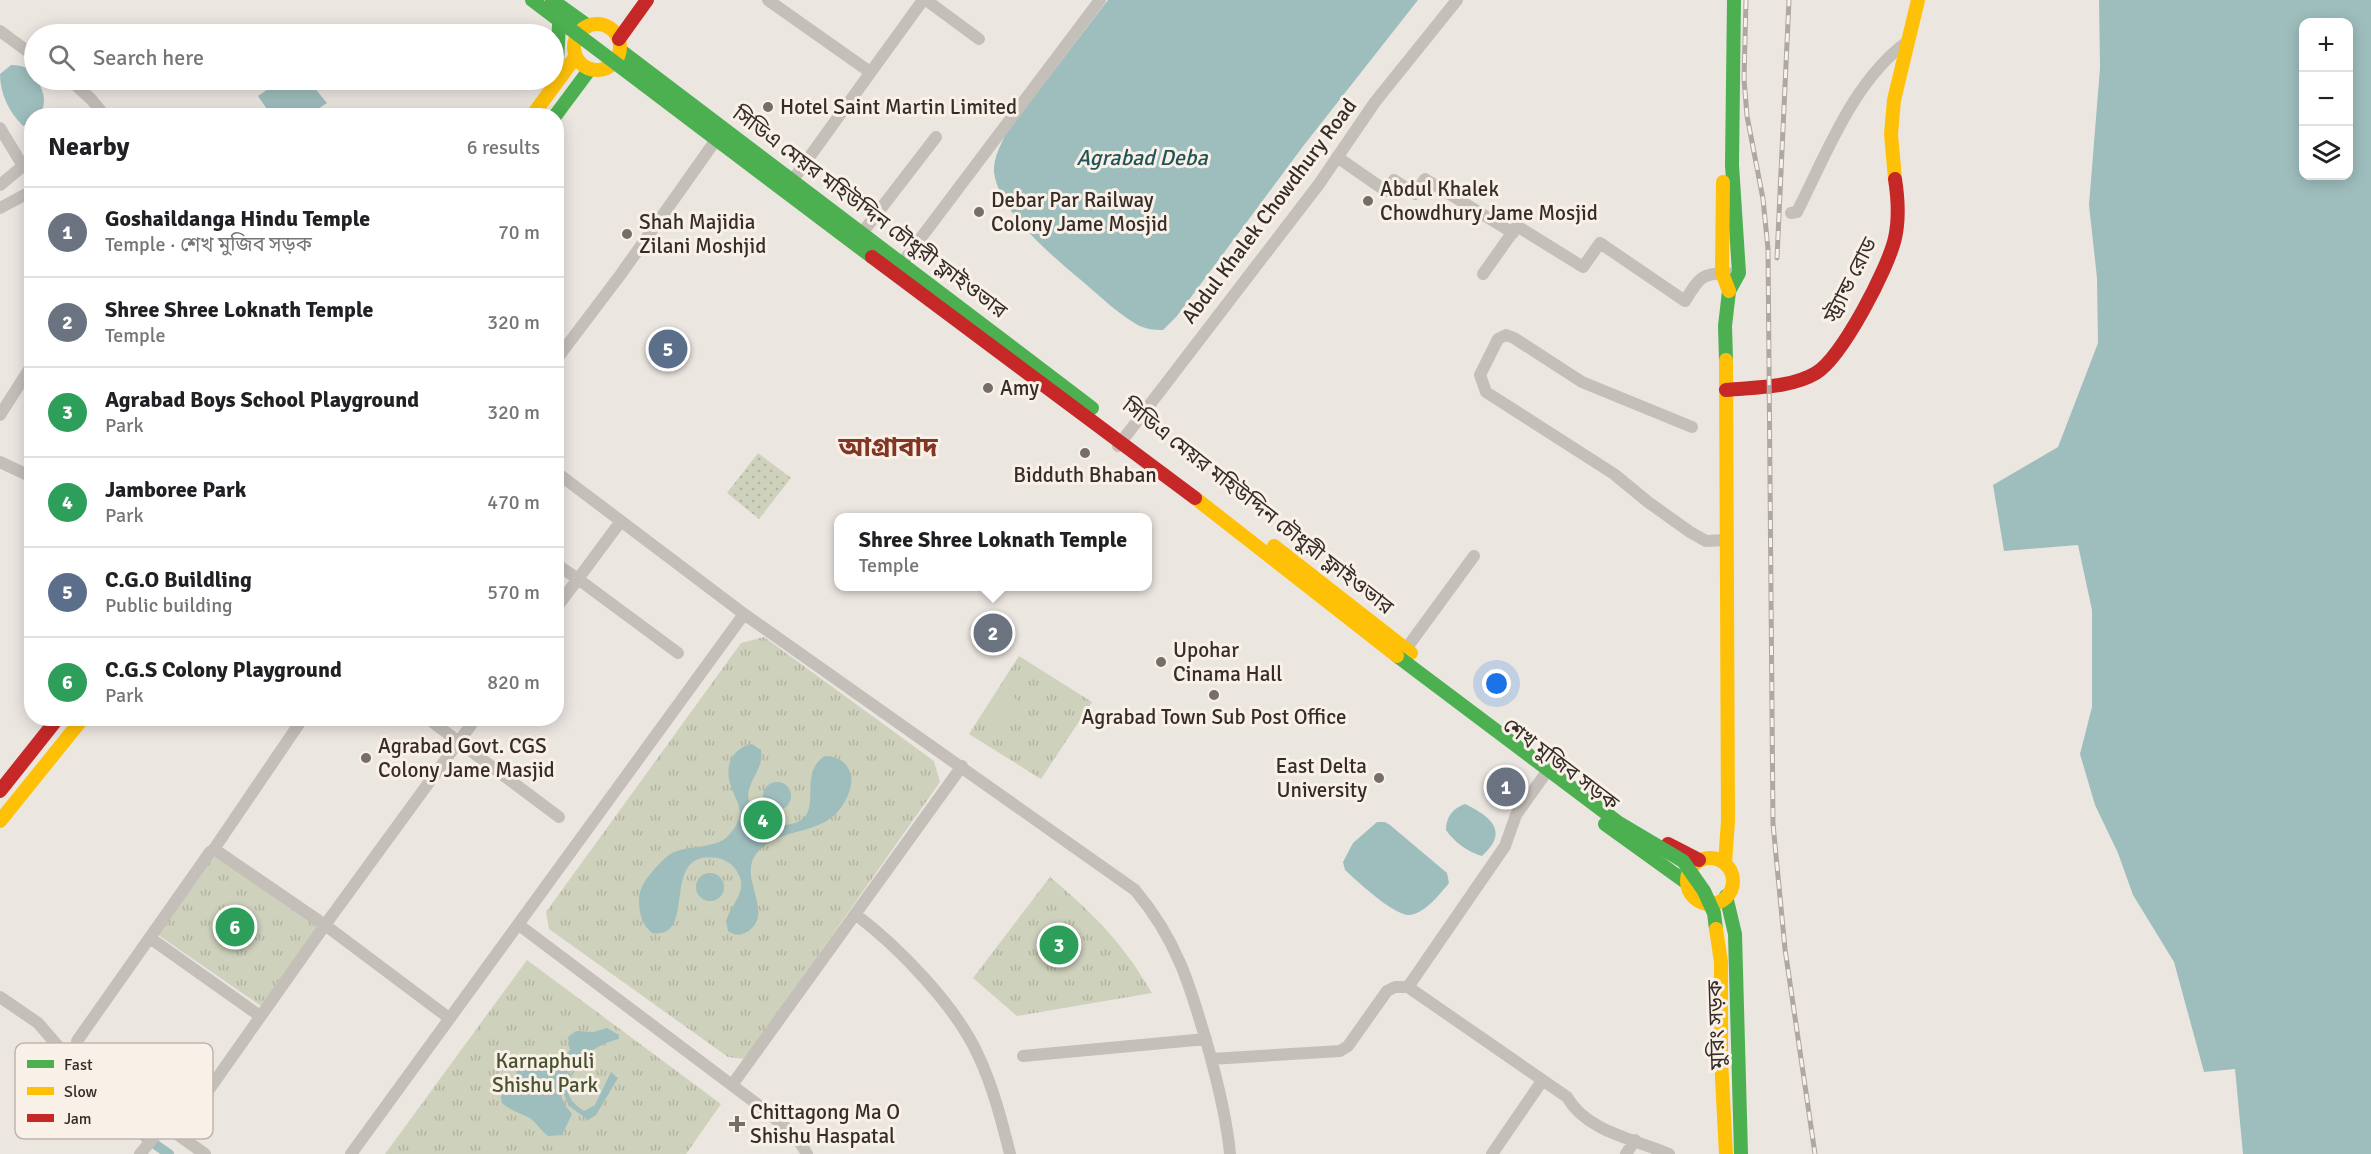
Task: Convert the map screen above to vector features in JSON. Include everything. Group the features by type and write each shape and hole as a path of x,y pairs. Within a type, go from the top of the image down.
{"main road":[{"path":"524,0 558,24"},
{"path":"532,0 564,24"},
{"path":"551,0 588,26 603,25 617,40"},
{"name":"সিডিএ মেয়র মহিউদ্দিন চৌধুরী ফ্লাইওভার","path":"551,0 601,34 918,277 1108,417 1580,781 1684,847 1714,879 1730,932 1736,1123 1741,1154"},
{"path":"588,26 576,38 574,44 576,56 584,66 590,69 597,70 610,66 615,61 617,40 634,0"},
{"path":"617,40 647,0"},
{"path":"1726,0 1722,63 1722,273 1729,291"},
{"path":"1725,863 1728,821 1726,540 1728,445 1725,326 1729,291 1739,273 1731,165 1734,0"},
{"name":"স্ট্র্যান্ড রোড","path":"1726,390 1769,385 1803,378 1819,371 1832,357 1860,314 1895,241 1898,212 1891,133 1897,86 1918,0"},
{"path":"564,24 1211,510 1371,637 1547,770 1619,823 1683,861 1704,891 1716,923 1721,962 1720,1059 1726,1154"},
{"path":"564,29 576,38"},
{"name":"শেখ মুজিব সড়ক","path":"617,40 792,181 1127,434 1582,786 1640,828 1699,860"},
{"path":"564,72 576,56"},
{"name":"শেখ মুজিব সড়ক","path":"610,66 1117,448 1543,777 1687,883"},
{"path":"561,108 590,69"},
{"path":"538,108 551,90"},
{"path":"0,791 52,726"},
{"path":"0,821 77,726"},
{"path":"1712,858 1725,863 1729,868 1733,881 1726,896 1717,902 1704,903 1692,896 1687,883 1689,870 1699,860 1712,858"},
{"name":"মুরিং সড়ক","path":"1726,896 1733,921 1735,941 1741,1154"}],"street":[{"path":"768,0 870,72"},
{"path":"792,181 924,0 979,39"},
{"path":"902,263 1100,0"},
{"name":"Abdul Khalek Chowdhury Road","path":"1117,448 1259,264 1375,102 1457,0"},
{"path":"0,31 24,49"},
{"path":"1791,213 1797,212 1849,109 1888,55 1908,41"},
{"path":"81,90 98,108"},
{"path":"0,128 23,166 0,185"},
{"path":"862,233 936,138"},
{"path":"564,349 621,274 713,144"},
{"path":"1337,157 1386,191 1394,180 1415,194 1425,179 1513,233"},
{"path":"0,208 24,195"},
{"path":"1483,274 1517,226 1583,267 1600,243 1685,301 1698,280 1710,273 1739,273"},
{"path":"1692,427 1582,382 1506,335 1498,339 1480,375 1486,392 1614,474 1690,532 1707,541 1726,540"},
{"path":"0,415 24,378"},
{"path":"0,462 24,473"},
{"path":"564,478 744,614 1135,890 1152,910 1181,960 1211,1059 1230,1154"},
{"path":"564,597 621,521"},
{"path":"1406,650 1474,556"},
{"path":"564,569 678,653"},
{"path":"351,1154 744,614"},
{"path":"77,1043 298,726"},
{"path":"438,726 559,817"},
{"path":"213,1083 470,726"},
{"path":"732,1085 962,766"},
{"path":"1408,987 1505,846 1516,815 1543,777"},
{"path":"214,849 326,924 449,1018"},
{"path":"855,914 920,975 952,1011 966,1032 979,1057 1010,1154"},
{"path":"519,925 732,1085 781,1124 807,1154"},
{"path":"150,938 260,1016"},
{"path":"1211,1059 1340,1051 1348,1046 1387,991 1395,987 1408,987 1567,1097 1573,1108 1585,1119 1606,1130 1669,1154"},
{"path":"0,997 38,1023 55,1043"},
{"path":"1023,1056 1206,1040"},
{"path":"1492,1154 1542,1081"},
{"path":"140,1154 150,1139"},
{"path":"181,1139 205,1154"},
{"path":"1626,1154 1635,1140"}],"green space":[{"path":"758,453 791,478 759,519 727,493"},
{"path":"764,637 934,761 940,782 745,1059 728,1057 549,929 546,912 741,643"},
{"path":"1019,656 1092,702 1041,779 969,734"},
{"path":"1007,692 1017,700 1002,722 990,715"},
{"path":"208,848 318,925 261,1006 151,930"},
{"path":"1050,877 1107,930 1130,959 1152,993 1017,1016 973,978"},
{"name":"Karnaphuli Shishu Park","path":"527,960 721,1104 686,1154 385,1154"}],"water":[{"name":"Agrabad Deba","path":"1108,0 1418,0 1304,145 1177,316 1163,330 1139,326 1130,320 1047,251 1018,220 1007,204 998,188 994,172 996,157 1006,133"},
{"path":"2099,0 2371,0 2371,1154 2243,1154 2235,1069 2204,1072 2174,962 2133,895 2118,853 2095,805 2080,754 2092,707 2092,610 2078,545 2004,551 1993,485 2058,447 2098,343 2097,278 2089,205 2100,68"},
{"path":"11,65 23,67 24,90 42,90 44,97 42,108 24,108 24,126 10,109 2,89 0,74"},
{"path":"267,90 316,90 327,103 320,108 266,108 258,96"},
{"path":"752,744 761,750 761,759 748,797 756,815 762,820 786,825 799,821 806,815 810,806 812,774 816,764 825,756 844,762 848,768 851,781 848,795 840,809 829,819 779,838 767,844 756,854 751,864 751,874 758,917 754,925 745,933 736,935 728,931 726,921 741,890 740,877 732,866 717,858 699,859 688,867 674,923 666,931 652,933 640,914 639,896 643,885 649,875 672,853 716,843 732,831 738,822 740,812 729,779 729,766 734,754"},
{"path":"777,782 787,786 791,796 787,806 777,810 767,806 763,796 767,786"},
{"path":"1465,804 1483,814 1494,826 1496,832 1495,840 1482,856 1462,846 1446,830 1451,814"},
{"path":"1377,822 1390,825 1447,873 1449,883 1432,902 1416,914 1403,914 1395,910 1345,870 1343,862 1353,843"},
{"path":"710,873 720,877 724,887 720,897 710,901 700,897 696,887 700,877"},
{"path":"607,1028 619,1035 619,1039 589,1052 571,1068 565,1077 562,1098 572,1114 562,1135 548,1136 530,1118 502,1103 501,1097 504,1090 514,1087 517,1070 522,1063 530,1062 546,1066 556,1064 570,1050 568,1037 576,1031 593,1032"},
{"path":"580,1062 582,1063 571,1076 568,1088 571,1100 584,1111 595,1105 611,1072 618,1078 596,1115 588,1120 569,1106 563,1092 567,1079"}],"waterway":[{"path":"148,1139 169,1154"}],"railway":[{"path":"1746,0 1744,79 1747,116 1763,199 1768,249 1773,824 1785,949 1815,1154"},
{"path":"1777,258 1789,0"}],"traffic: fast":[{"path":"532,0 564,24"},
{"path":"552,0 588,26"},
{"path":"1726,360 1725,326 1729,291 1739,273 1732,165 1734,0"},
{"path":"564,24 872,257"},
{"path":"620,50 1092,408"},
{"path":"561,108 590,69"},
{"path":"1397,656 1619,823 1683,861 1704,891 1714,913 1716,929"},
{"path":"1605,824 1687,883"},
{"path":"1726,896 1735,934 1741,1154"}],"traffic: slow":[{"path":"1895,179 1891,134 1894,100 1918,0"},
{"path":"597,24 613,31 620,47 613,63 597,70 581,63 574,47 581,31 597,24"},
{"path":"564,72 576,56"},
{"path":"538,108 551,90"},
{"path":"1723,182 1722,273 1729,291"},
{"path":"1725,863 1728,821 1726,360"},
{"path":"1195,498 1397,656"},
{"path":"1274,546 1411,653"},
{"path":"0,821 77,726"},
{"path":"1710,858 1726,865 1733,881 1726,897 1710,904 1694,897 1687,881 1694,865 1710,858"},
{"path":"1716,929 1721,962 1721,1059 1726,1154"}],"traffic: jam":[{"path":"619,39 647,0"},
{"path":"1726,390 1795,382 1816,373 1827,364 1863,311 1891,252 1897,224 1895,179"},
{"path":"872,257 1195,498"},
{"path":"0,791 52,726"},
{"path":"1668,844 1699,860"}],"place":[{"name":"Hotel Saint Martin Limited","path":"768,107"},
{"name":"Abdul Khalek Chowdhury Jame Mosjid","path":"1368,201"},
{"name":"Debar Par Railway Colony Jame Mosjid","path":"979,212"},
{"name":"Shah Majidia Zilani Moshjid","path":"627,234"},
{"name":"C.G.O Buildling","path":"668,349"},
{"name":"Amy","path":"988,388"},
{"name":"Bidduth Bhaban","path":"1085,453"},
{"name":"Shree Shree Loknath Temple","path":"993,633"},
{"name":"Upohar Cinama Hall","path":"1161,662"},
{"name":"Agrabad Town Sub Post Office","path":"1214,695"},
{"name":"Agrabad Govt. CGS Colony Jame Masjid","path":"366,758"},
{"name":"East Delta University","path":"1379,778"},
{"name":"Goshaildanga Hindu Temple","path":"1506,787"},
{"name":"Jamboree Park","path":"763,820"},
{"name":"C.G.S Colony Playground","path":"235,927"},
{"name":"Agrabad Boys School Playground","path":"1059,945"},
{"name":"Chittagong Ma O Shishu Haspatal","path":"737,1124"}],"district":[{"name":"আগ্রাবাদ","path":"888,447"}]}
